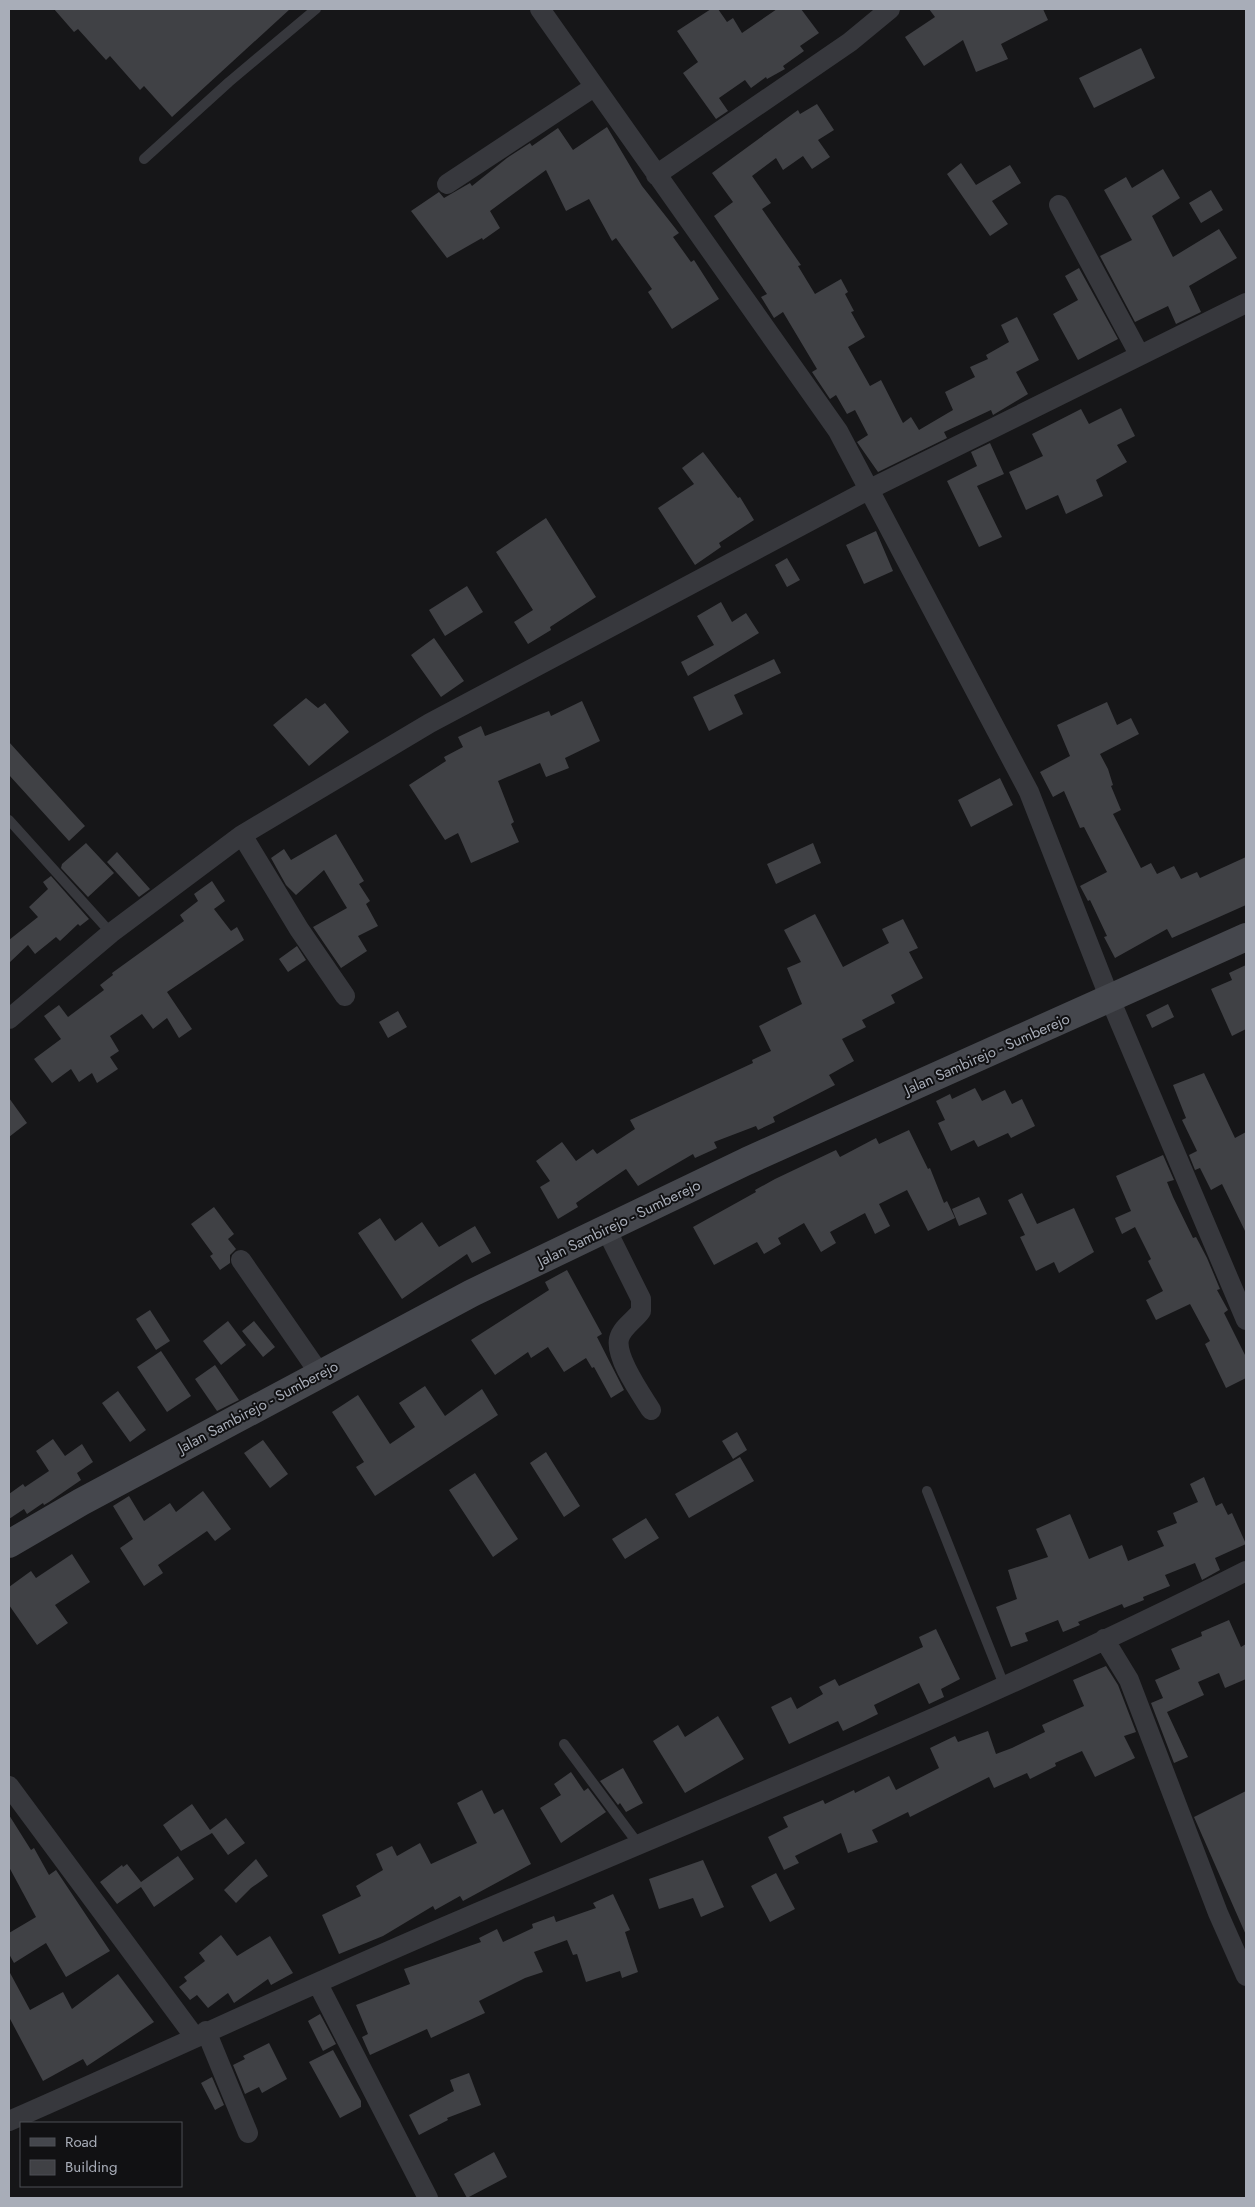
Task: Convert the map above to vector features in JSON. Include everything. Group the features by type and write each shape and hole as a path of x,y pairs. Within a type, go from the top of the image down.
{"main road":[{"name":"Jalan Sambirejo - Sumberejo","path":"9,1544 81,1502 472,1293 747,1161 1246,937"}],"street":[{"path":"540,9 838,431 870,489 1028,792 1110,999 1246,1320"},
{"path":"656,175 850,42 890,9"},
{"path":"447,184 594,87"},
{"path":"1059,205 1138,354"},
{"path":"9,1019 111,933 242,835 430,723 870,489 1138,354 1246,302"},
{"path":"242,835 299,929 345,996"},
{"path":"606,1229 641,1299 641,1311 622,1332 619,1346 631,1377 651,1410"},
{"path":"241,1260 320,1374"},
{"path":"9,2121 458,1920 770,1790 1104,1640 1246,1571"},
{"path":"1104,1640 1129,1680 1218,1913 1246,1976"},
{"path":"9,1786 200,2034 248,2132"},
{"path":"318,1984 428,2198"}],"lane":[{"path":"144,159 229,82 316,9"},
{"path":"9,820 111,933"},
{"path":"927,1491 1004,1685"},
{"path":"564,1744 639,1845"}],"building":[{"path":"54,9 290,9 172,117 144,86 140,90 110,56 106,60 78,29 74,32"},
{"path":"711,9 718,9 727,22 733,18 742,33 777,9 801,9 819,33 800,46 804,51 783,66 785,69 767,79 766,77 751,88 745,80 719,98 728,111 716,119 683,73 698,62 677,31"},
{"path":"929,9 1043,9 1048,20 1001,44 1008,59 976,72 963,40 924,66 905,37 935,17"},
{"path":"1141,48 1155,78 1094,108 1079,78"},
{"path":"817,104 834,130 818,140 830,157 812,169 803,156 783,170 776,158 752,176 771,203 762,209 801,265 798,266 815,294 841,279 848,292 845,294 854,311 851,312 865,337 848,347 870,386 881,380 903,423 911,417 919,430 953,410 945,392 975,377 970,367 988,359 986,355 1009,342 1001,325 1017,317 1039,360 1016,372 1028,394 993,415 991,410 944,432 947,438 878,472 857,442 868,435 855,410 847,414 836,395 830,399 812,372 817,369 783,312 774,318 761,297 767,294 714,216 733,202 712,173 798,110 800,114"},
{"path":"607,127 642,186 679,233 673,237 691,262 694,260 719,299 672,329 648,292 652,289 616,238 612,241 589,199 566,211 546,170 490,211 500,228 483,240 482,238 447,258 411,211 439,192 444,198 470,183 472,186 507,158 530,143 532,146 558,128 573,150"},
{"path":"961,163 976,185 1010,165 1021,183 992,201 1008,224 990,236 947,174"},
{"path":"1163,169 1180,198 1152,216 1173,257 1219,229 1237,258 1189,286 1201,312 1176,324 1168,306 1135,322 1100,256 1132,240 1104,190 1126,177 1132,188"},
{"path":"1211,190 1223,210 1201,223 1189,203"},
{"path":"1079,268 1118,339 1078,360 1053,314 1078,300 1065,276"},
{"path":"1121,408 1135,436 1117,445 1127,462 1096,480 1103,496 1066,514 1058,495 1026,510 1009,472 1043,456 1032,434 1081,409 1089,424"},
{"path":"990,443 1004,474 977,486 1002,537 979,547 947,481 977,466 971,452"},
{"path":"703,452 738,498 740,497 754,520 719,543 721,547 695,565 658,508 694,484 682,468"},
{"path":"546,518 596,597 550,627 551,630 528,644 514,622 533,610 496,552"},
{"path":"876,531 893,571 864,584 846,545"},
{"path":"787,558 800,580 787,587 775,565"},
{"path":"467,586 483,612 445,636 429,610"},
{"path":"721,602 732,622 746,613 759,633 688,676 681,662 714,645 697,616"},
{"path":"434,638 464,681 441,697 411,655"},
{"path":"774,659 781,673 734,695 743,714 709,731 693,697"},
{"path":"306,698 318,708 325,703 349,732 309,766 273,725"},
{"path":"582,701 600,741 565,758 569,768 546,777 540,763 498,781 514,822 511,824 519,842 471,863 458,833 445,840 409,785 446,761 444,757 463,747 458,737 481,726 485,736 549,711 551,716"},
{"path":"1107,702 1117,725 1131,718 1139,734 1100,754 1108,769 1113,785 1111,786 1121,810 1113,814 1141,868 1151,863 1157,874 1174,866 1181,879 1197,872 1200,878 1246,857 1246,905 1172,938 1167,929 1115,958 1104,937 1107,936 1090,900 1088,901 1080,886 1107,872 1084,827 1080,828 1064,791 1053,797 1040,772 1070,756 1057,725"},
{"path":"9,742 85,826 69,841 9,775"},
{"path":"1000,778 1013,805 971,827 958,800"},
{"path":"336,834 364,881 359,884 370,901 366,904 378,926 358,936 367,951 341,968 313,927 347,908 324,870 296,895 286,885 271,858 284,849 291,860"},
{"path":"86,843 114,873 88,897 61,868 62,864"},
{"path":"813,843 821,863 776,884 767,864"},
{"path":"117,852 150,889 139,897 107,862"},
{"path":"51,876 89,919 80,926 78,924 60,941 56,937 35,954 28,945 9,963 9,940 38,917 29,907 48,889 43,882"},
{"path":"212,881 225,901 214,909 231,931 237,927 244,940 167,992 192,1029 179,1038 167,1018 153,1029 142,1014 110,1036 119,1051 110,1057 118,1069 97,1083 92,1073 79,1082 71,1069 52,1083 34,1059 61,1039 44,1016 59,1005 68,1017 104,990 100,985 113,975 112,973 184,921 180,915 198,901 194,894"},
{"path":"815,914 843,967 889,943 882,929 903,919 918,948 909,952 923,978 891,995 895,1003 862,1020 866,1027 842,1039 854,1061 829,1075 835,1085 773,1117 775,1122 758,1130 756,1126 714,1142 717,1148 695,1158 693,1154 638,1186 626,1169 576,1203 578,1207 558,1219 540,1187 550,1181 536,1161 562,1142 576,1161 593,1149 597,1154 635,1129 630,1120 753,1063 752,1060 771,1051 759,1026 802,1004 787,968 801,962 784,930"},
{"path":"297,946 306,960 288,972 279,959"},
{"path":"1246,965 1246,1029 1232,1036 1211,989 1232,980 1229,973"},
{"path":"1168,1004 1174,1017 1152,1028 1146,1015"},
{"path":"398,1011 407,1027 388,1038 379,1022"},
{"path":"1204,1073 1235,1138 1246,1132 1246,1233 1222,1184 1211,1190 1200,1168 1195,1170 1189,1155 1197,1151 1182,1120 1186,1118 1173,1085"},
{"path":"975,1088 982,1101 1005,1090 1012,1104 1022,1099 1035,1126 1011,1138 1008,1133 978,1147 974,1140 951,1151 938,1123 945,1120 936,1101 950,1094 952,1099"},
{"path":"9,1098 27,1123 9,1137"},
{"path":"909,1130 928,1169 930,1168 944,1203 947,1201 955,1218 928,1231 907,1190 879,1204 890,1226 875,1234 865,1213 830,1232 836,1243 821,1252 804,1223 778,1238 781,1244 764,1254 757,1242 714,1265 693,1227 756,1192 755,1190 775,1179 836,1150 840,1157 876,1138 879,1144"},
{"path":"1163,1155 1174,1180 1167,1182 1173,1197 1193,1238 1196,1237 1207,1258 1220,1289 1217,1290 1228,1310 1224,1313 1246,1357 1246,1378 1226,1388 1205,1344 1210,1341 1190,1304 1156,1320 1146,1300 1163,1291 1148,1261 1151,1259 1135,1227 1122,1234 1115,1218 1131,1211 1116,1176"},
{"path":"1022,1193 1037,1224 1074,1208 1094,1252 1059,1273 1054,1262 1036,1271 1020,1237 1025,1235 1008,1200"},
{"path":"979,1197 987,1214 959,1226 952,1209"},
{"path":"214,1207 234,1234 228,1239 236,1249 230,1255 230,1263 220,1270 210,1256 213,1254 191,1224"},
{"path":"380,1218 395,1241 422,1222 439,1247 475,1226 491,1253 472,1263 467,1254 402,1299 358,1233"},
{"path":"567,1270 602,1334 597,1337 624,1390 611,1398 594,1367 592,1368 586,1358 564,1372 548,1347 531,1358 528,1352 495,1375 471,1340 549,1290 545,1282"},
{"path":"150,1310 170,1341 156,1350 136,1319"},
{"path":"228,1321 246,1345 221,1365 203,1341"},
{"path":"254,1321 275,1347 263,1357 242,1331"},
{"path":"161,1351 191,1396 167,1412 137,1367"},
{"path":"215,1365 239,1400 217,1411 195,1379"},
{"path":"425,1386 445,1416 482,1389 498,1415 375,1496 356,1467 364,1462 332,1412 358,1395 390,1444 415,1427 399,1403"},
{"path":"118,1391 146,1430 130,1442 102,1403"},
{"path":"737,1432 747,1450 733,1459 722,1441"},
{"path":"53,1439 65,1456 82,1444 93,1462 77,1473 81,1480 49,1502 44,1505 43,1503 27,1514 24,1509 9,1519 9,1494 23,1484 25,1487 49,1471 36,1451"},
{"path":"263,1440 288,1474 270,1488 244,1453"},
{"path":"546,1452 580,1506 564,1517 530,1463"},
{"path":"740,1457 754,1481 689,1518 675,1494"},
{"path":"475,1473 518,1539 493,1557 449,1490"},
{"path":"1204,1477 1216,1506 1222,1503 1228,1515 1232,1513 1246,1544 1215,1558 1220,1570 1202,1580 1195,1563 1165,1575 1170,1586 1143,1597 1144,1600 1124,1608 1122,1604 1078,1622 1080,1625 1063,1632 1058,1620 1025,1633 1028,1641 1011,1647 996,1607 1017,1599 1008,1570 1048,1557 1036,1529 1070,1514 1089,1559 1122,1545 1128,1561 1164,1546 1157,1531 1177,1523 1173,1513 1198,1502 1190,1484"},
{"path":"203,1491 231,1529 215,1541 207,1531 158,1565 163,1573 144,1586 120,1548 133,1539 113,1506 129,1496 144,1521 170,1503 176,1512"},
{"path":"646,1518 659,1538 625,1559 612,1539"},
{"path":"72,1554 90,1582 55,1605 68,1623 37,1645 9,1605 9,1587 31,1571 36,1578"},
{"path":"1229,1620 1241,1647 1246,1644 1246,1679 1225,1688 1219,1673 1198,1682 1204,1695 1167,1712 1188,1757 1174,1763 1151,1703 1163,1698 1155,1680 1180,1669 1171,1649 1202,1636 1201,1632"},
{"path":"936,1629 960,1679 941,1689 944,1697 929,1704 919,1683 874,1705 878,1714 843,1731 838,1721 789,1744 771,1707 791,1697 797,1709 823,1694 819,1687 835,1679 839,1686 923,1647 919,1637"},
{"path":"1106,1666 1118,1685 1136,1732 1124,1736 1135,1758 1095,1777 1082,1751 1055,1763 1056,1766 1030,1779 1027,1773 994,1788 989,1777 910,1817 908,1812 872,1830 878,1842 848,1853 841,1833 795,1856 799,1863 784,1870 768,1837 788,1827 783,1817 823,1800 825,1804 854,1790 855,1793 889,1776 896,1790 939,1768 930,1748 955,1736 958,1742 988,1731 996,1754 1012,1748 1045,1732 1042,1725 1084,1706 1073,1680"},
{"path":"718,1716 744,1759 685,1793 653,1741 678,1725 685,1737"},
{"path":"623,1768 643,1803 626,1812 620,1803 618,1805 600,1781"},
{"path":"571,1772 584,1791 588,1788 606,1812 561,1843 540,1808 561,1795 554,1784"},
{"path":"482,1790 494,1814 503,1809 531,1864 463,1901 460,1896 435,1910 433,1906 383,1936 339,1954 322,1915 361,1896 356,1886 383,1870 376,1854 392,1846 397,1856 420,1843 431,1864 477,1843 457,1803"},
{"path":"1246,1791 1246,1935 1194,1817"},
{"path":"192,1804 210,1830 226,1818 245,1843 228,1855 212,1833 181,1851 163,1825"},
{"path":"9,1815 31,1850 34,1848 49,1875 56,1870 110,1951 66,1977 46,1943 14,1963 9,1954 9,1933 36,1917 9,1867"},
{"path":"178,1856 194,1879 154,1907 141,1887 117,1904 100,1882 122,1865 123,1867 127,1864 141,1882"},
{"path":"256,1859 268,1876 251,1888 236,1903 224,1890"},
{"path":"703,1860 724,1907 701,1917 693,1898 659,1909 649,1879"},
{"path":"776,1873 795,1909 770,1922 751,1886"},
{"path":"613,1894 630,1930 625,1932 638,1972 622,1978 620,1971 586,1982 577,1954 573,1955 567,1940 534,1952 543,1972 525,1978 479,2001 485,2013 431,2038 427,2029 370,2055 362,2037 368,2034 356,2005 410,1984 404,1969 481,1942 479,1938 497,1929 503,1942 533,1928 532,1924 554,1916 556,1922 596,1908 593,1903"},
{"path":"221,1935 237,1956 270,1936 293,1973 271,1985 268,1979 234,2003 228,1993 208,2008 197,1995 190,2000 179,1987 187,1981 184,1977 205,1961 199,1953"},
{"path":"9,1971 30,2010 63,1992 72,2009 118,1974 154,2022 87,2066 83,2059 43,2081 9,2017"},
{"path":"320,2014 336,2044 323,2051 308,2021"},
{"path":"269,2043 287,2079 262,2093 259,2087 245,2094 233,2065 245,2059 243,2056"},
{"path":"333,2050 361,2101 361,2107 340,2118 309,2062"},
{"path":"469,2073 481,2105 447,2118 448,2120 419,2135 409,2115 454,2091 450,2080"},
{"path":"212,2077 224,2105 215,2110 201,2083"},
{"path":"494,2152 507,2177 467,2198 454,2174"}]}
